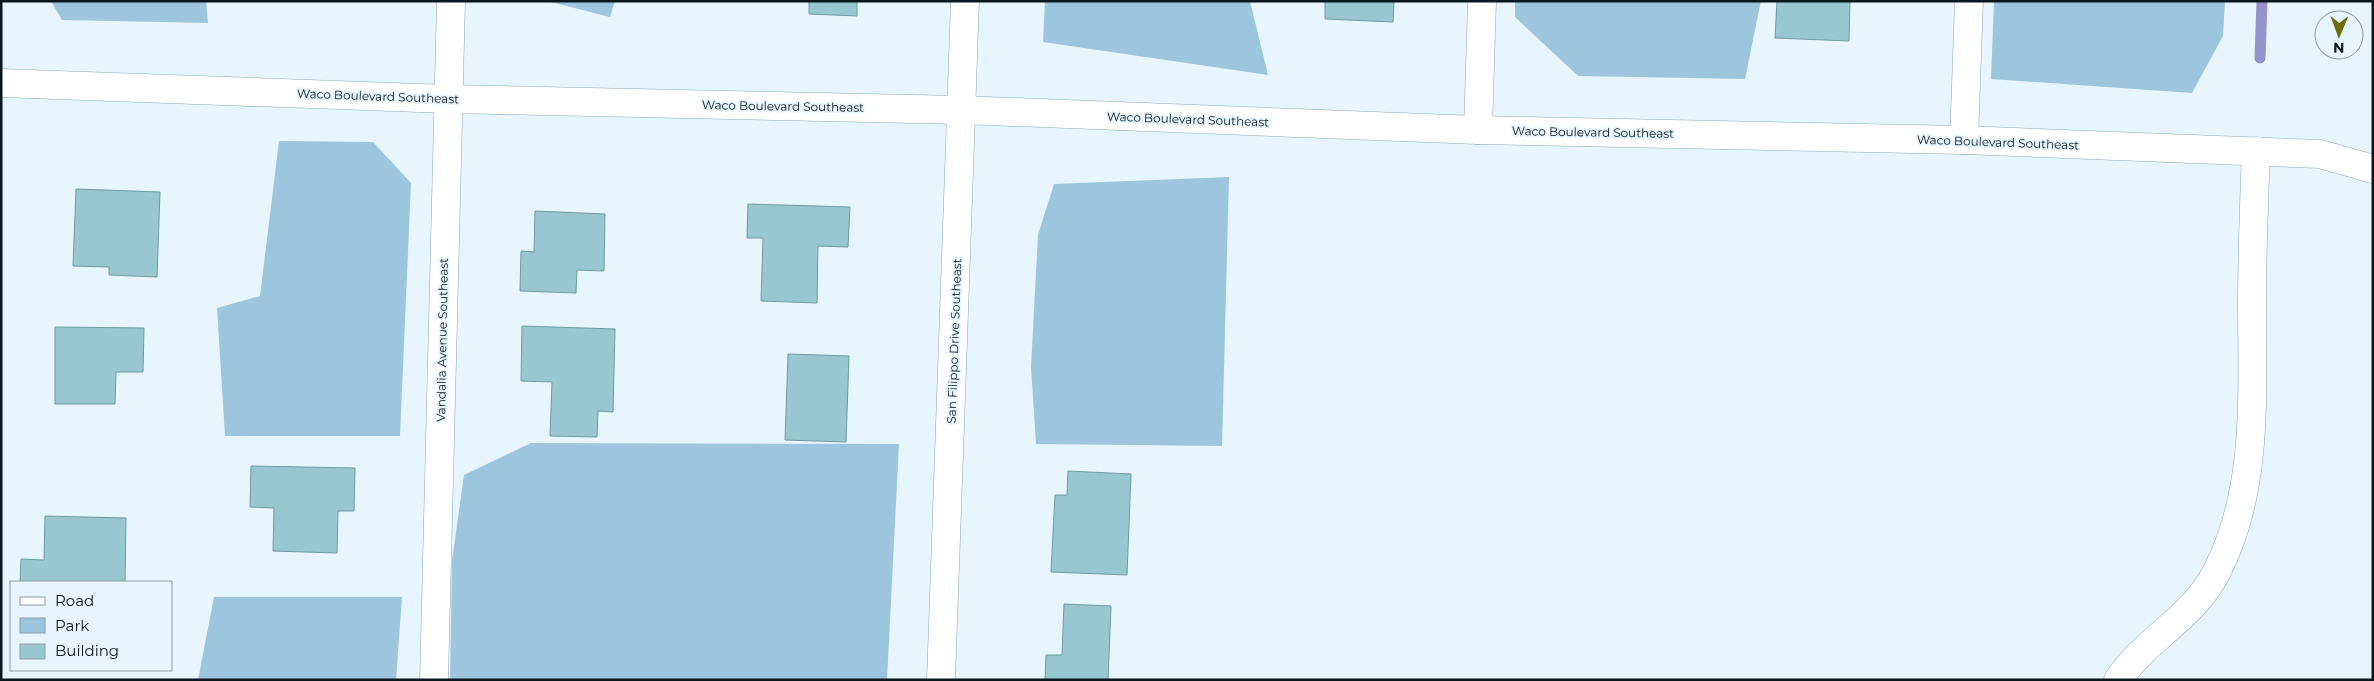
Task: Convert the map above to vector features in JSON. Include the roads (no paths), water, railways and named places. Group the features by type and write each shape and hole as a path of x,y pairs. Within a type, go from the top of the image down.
{"street":[{"name":"Vandalia Avenue Southeast","path":"434,680 451,1"},
{"name":"San Filippo Drive Southeast","path":"942,680 966,1"},
{"path":"1478,130 1482,1"},
{"path":"1964,140 1969,1"},
{"name":"Waco Boulevard Southeast","path":"1,83 448,99 962,110 1478,130 1964,140 2320,154 2373,169"},
{"path":"2118,680 2128,664 2189,612 2217,572 2239,514 2252,441 2252,283 2256,151"}],"waterway":[{"path":"2260,58 2262,1"}]}
